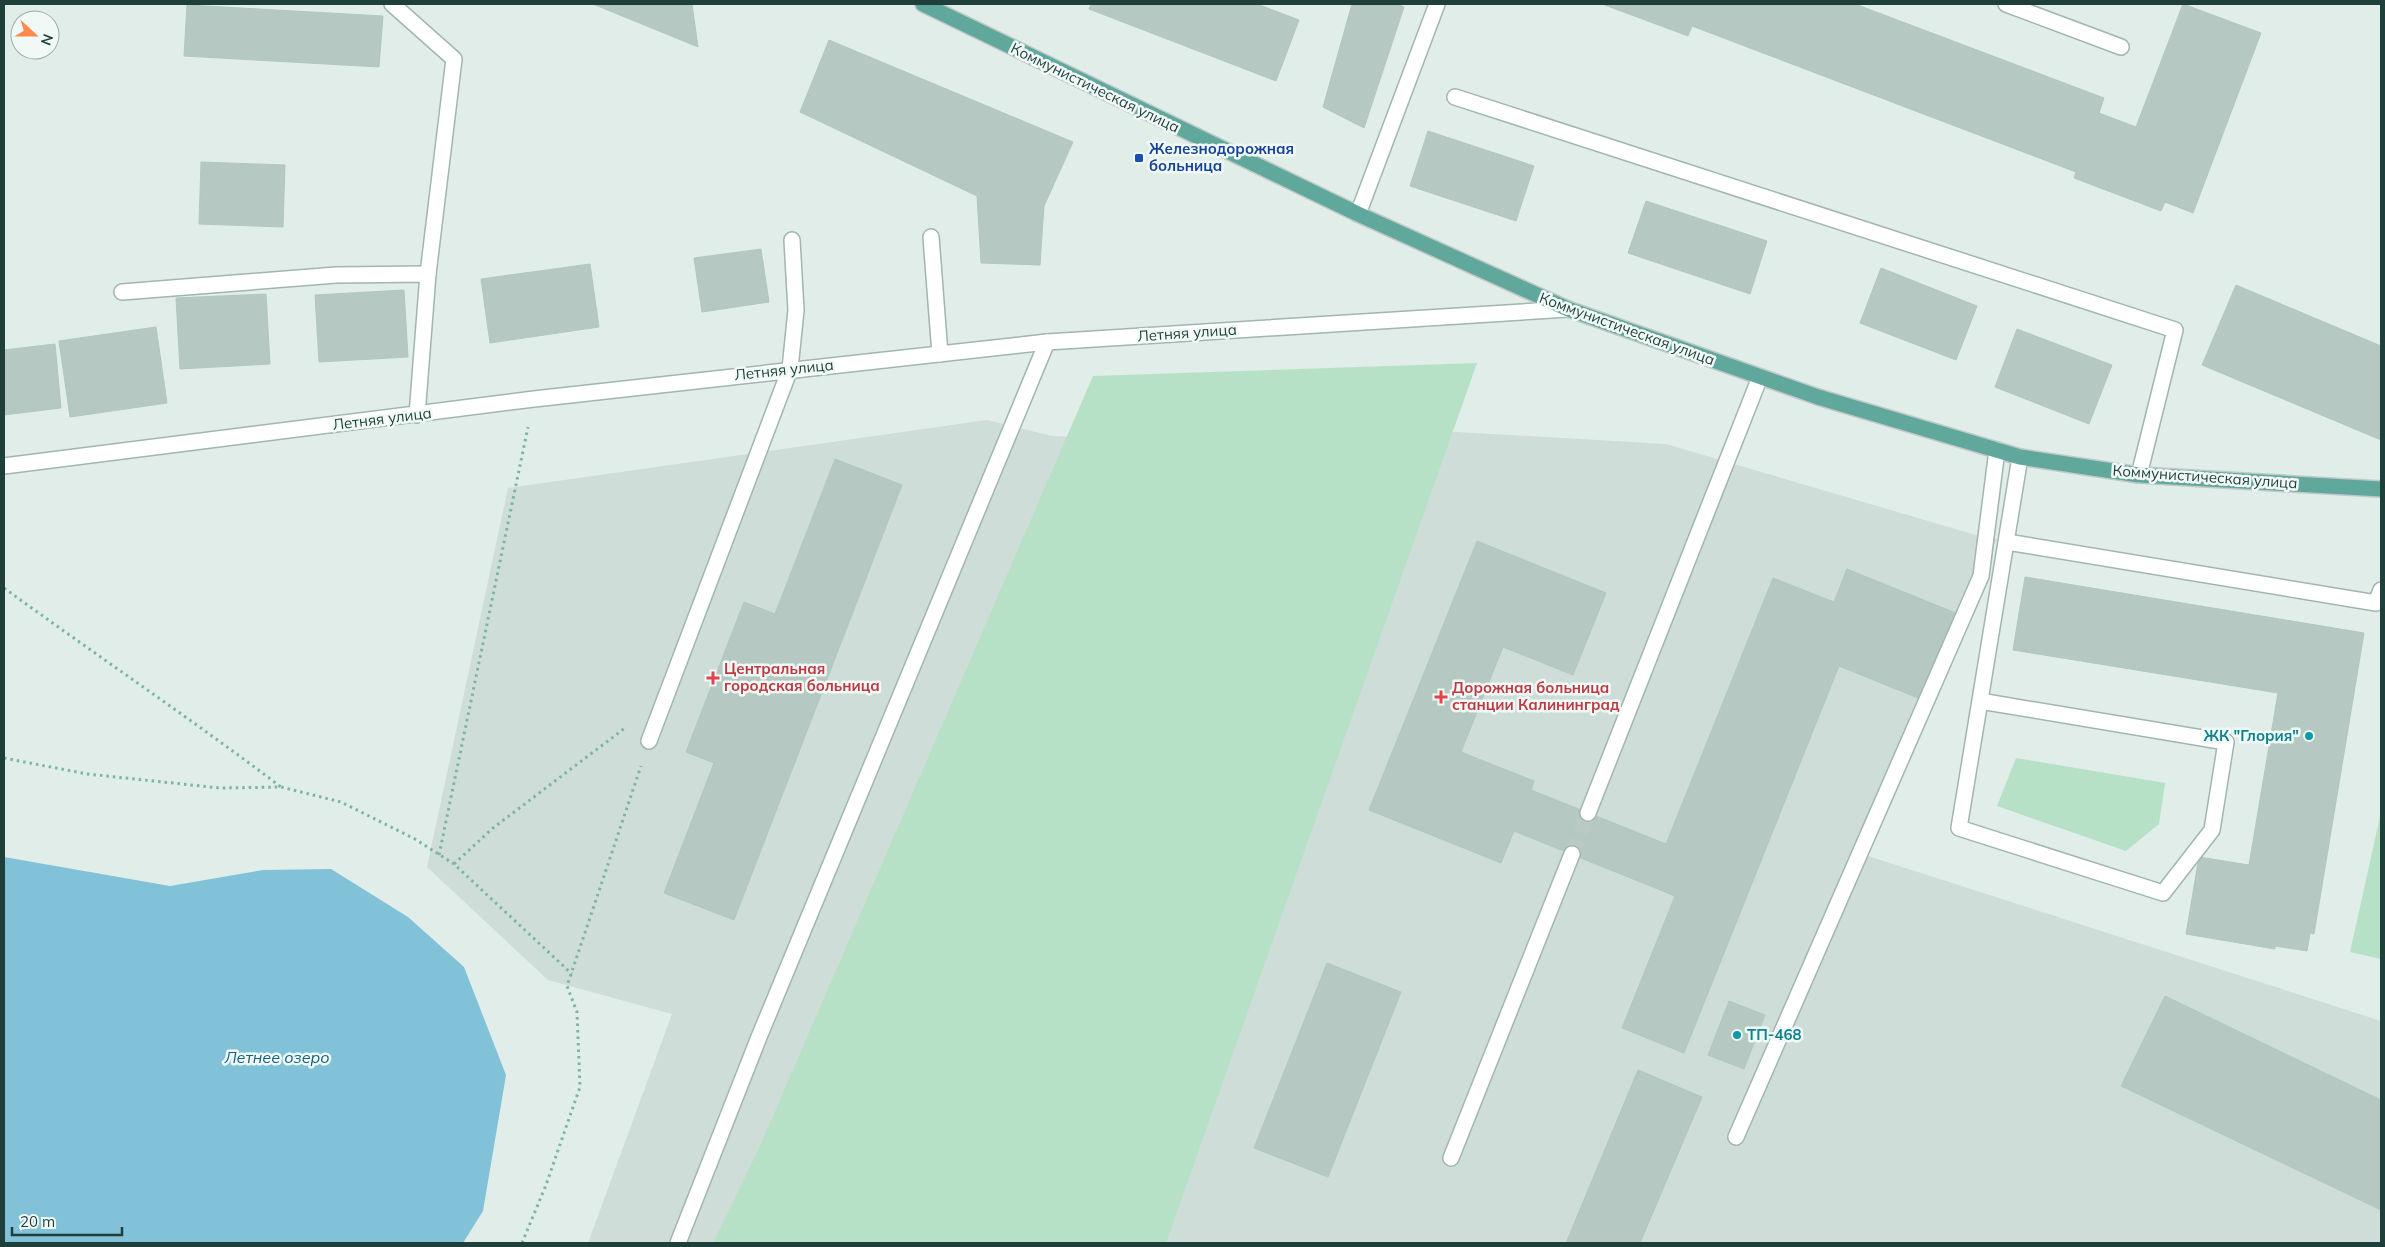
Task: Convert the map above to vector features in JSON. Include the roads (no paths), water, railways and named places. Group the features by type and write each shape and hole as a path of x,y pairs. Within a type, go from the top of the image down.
{"main road":[{"name":"Коммунистическая улица","path":"923,4 1358,214 1568,309 1818,397 2020,457 2139,475 2381,489"}],"street":[{"path":"392,4 454,59 428,274 417,415"},
{"path":"1358,214 1437,4"},
{"path":"2007,4 2121,47"},
{"path":"1455,96 2175,330 2139,475"},
{"path":"931,237 940,354"},
{"path":"649,741 790,369 796,310 792,240"},
{"path":"122,292 336,275 428,274"},
{"name":"Летняя улица","path":"4,466 534,399 790,369 1047,342 1568,309"},
{"path":"678,1243 759,1037 1047,342"},
{"path":"1588,813 1760,377"},
{"path":"1736,1137 1981,576 1997,450"},
{"path":"1980,701 2226,742 2212,830 2163,893 1959,828 2020,457"},
{"path":"2007,542 2376,603 2381,590"},
{"path":"1450,1158 1572,854"}],"water":[{"name":"Летнее озеро","path":"4,857 170,886 263,870 331,869 408,917 464,967 506,1075 483,1211 463,1243 4,1243"}],"tunnel":[{"path":"1572,854 1588,813"}],"place":[{"name":"Железнодорожная больница","path":"1139,158"},
{"name":"Центральная городская больница","path":"713,678"},
{"name":"Дорожная больница станции Калининград","path":"1441,697"},
{"name":"ЖК \"Глория\"","path":"2309,736"},
{"name":"ТП-468","path":"1737,1035"}]}
